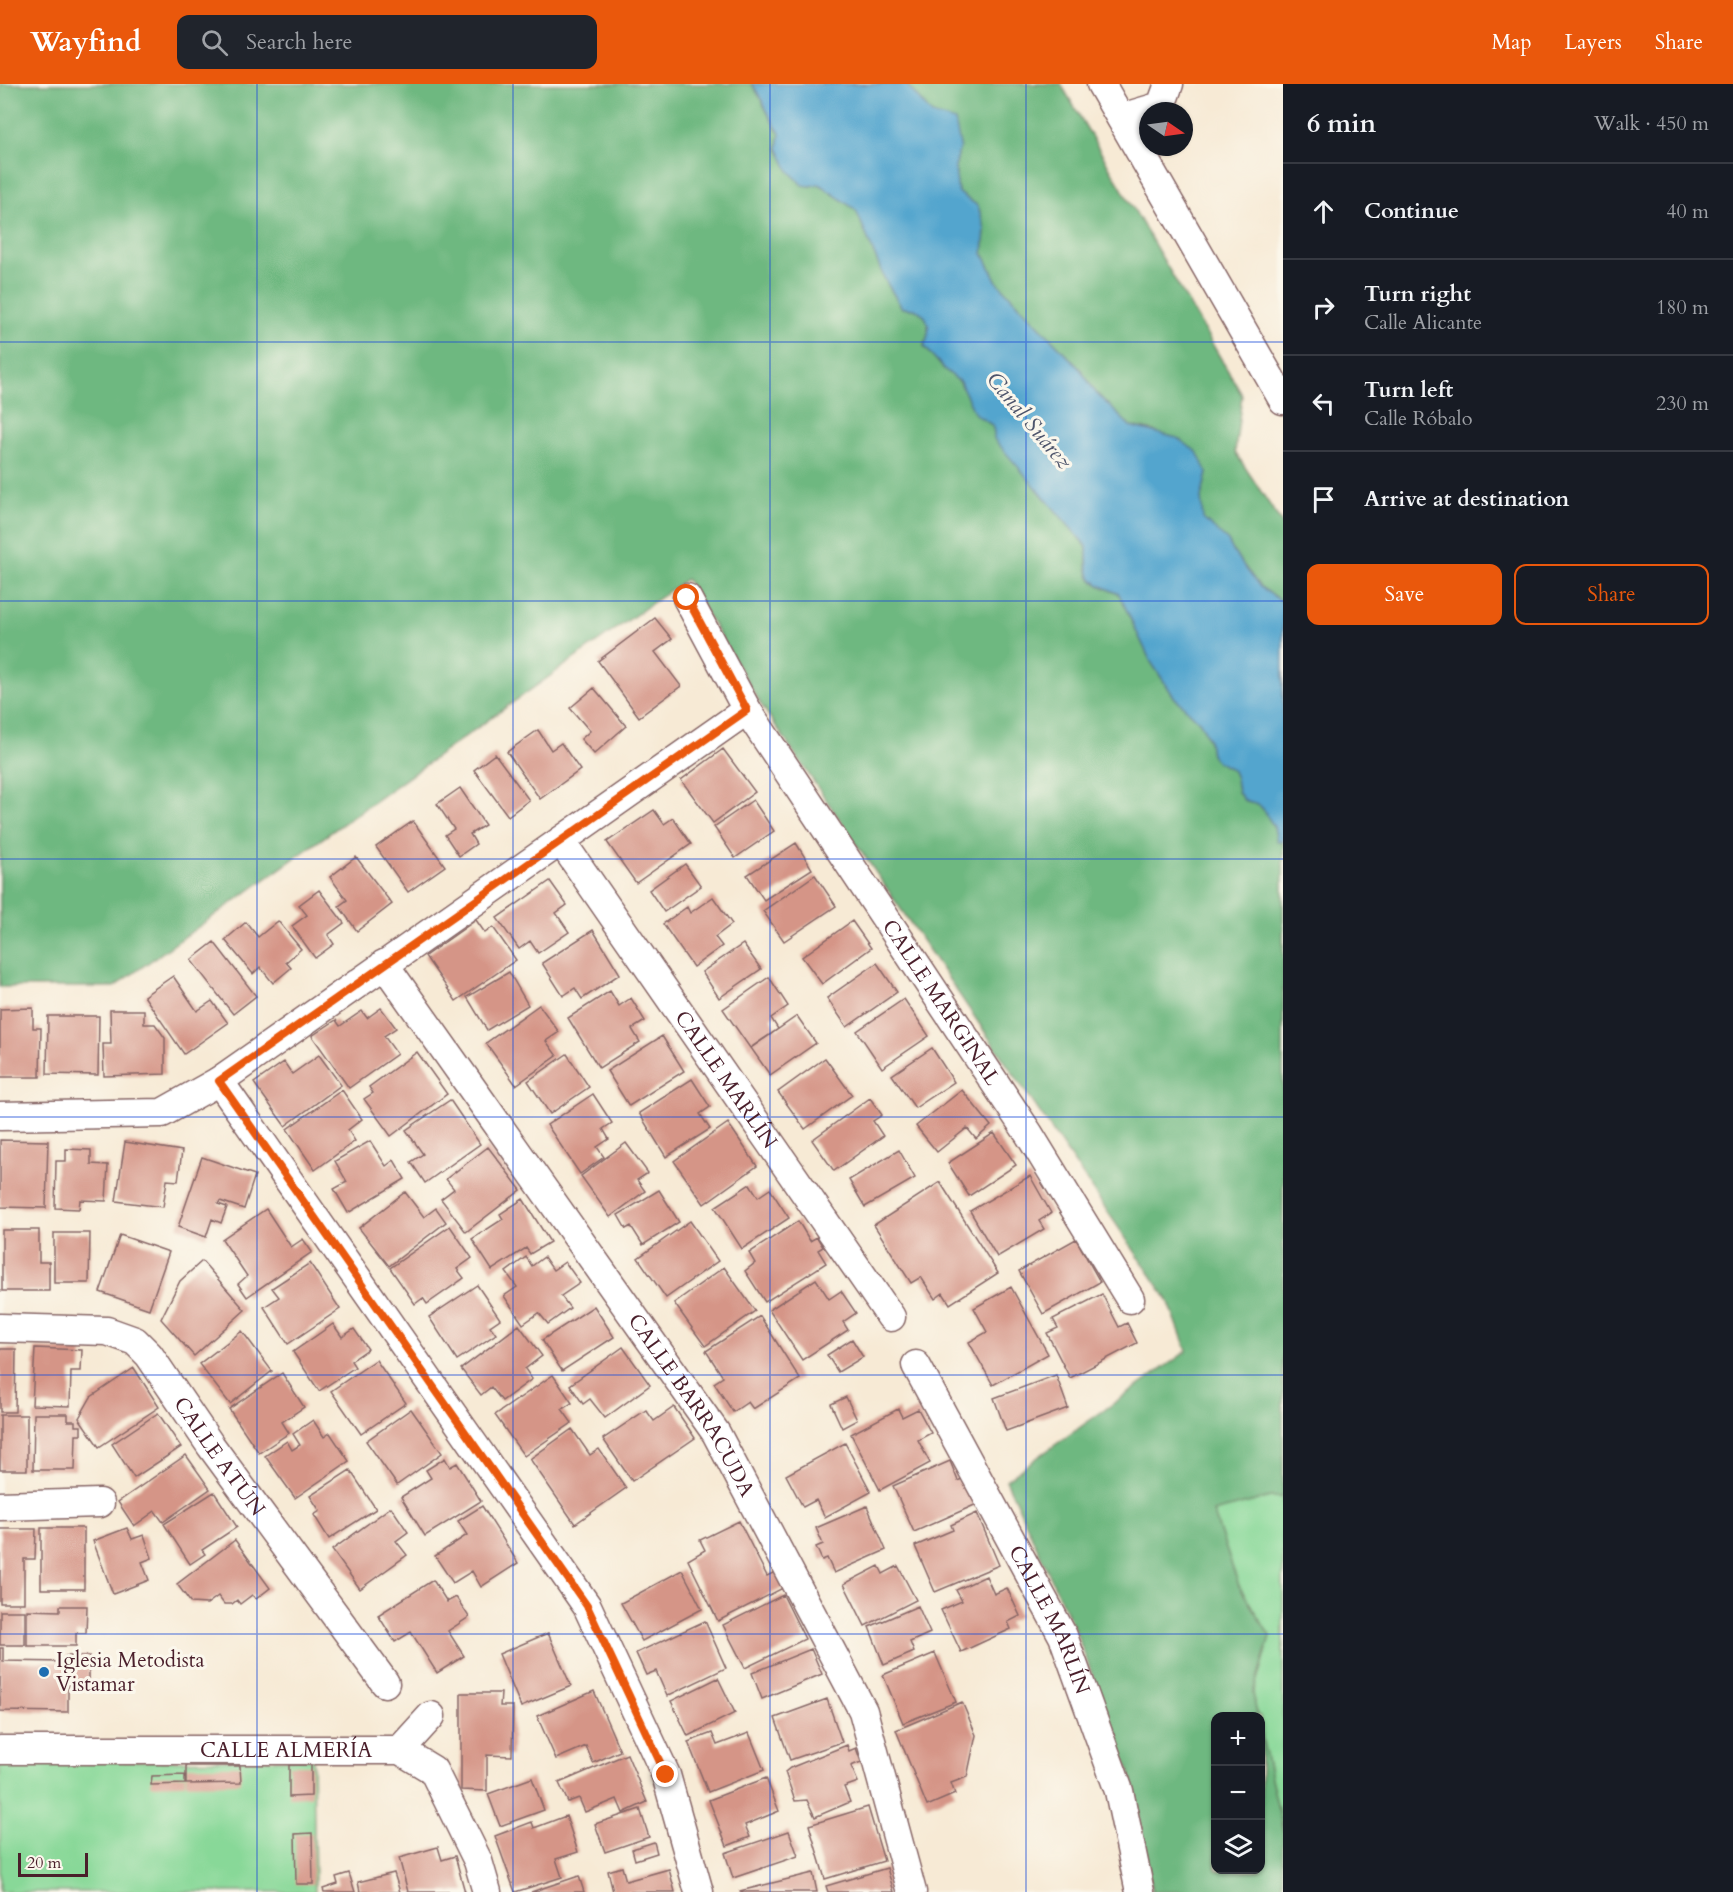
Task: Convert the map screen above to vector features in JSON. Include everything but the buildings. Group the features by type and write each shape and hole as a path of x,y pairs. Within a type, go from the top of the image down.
{"street":[{"path":"1101,84 1283,400"},
{"path":"1121,118 1161,106 1169,84"},
{"name":"CALLE MARGINAL","path":"687,598 747,710 1029,1134 1130,1299"},
{"path":"0,1116 162,1113 219,1081 747,710"},
{"name":"CALLE MARLÍN","path":"561,841 891,1317"},
{"name":"CALLE BARRACUDA","path":"384,964 716,1433 863,1711 912,1892"},
{"path":"219,1081 587,1606 666,1775 699,1892"},
{"name":"CALLE ATÚN","path":"0,1328 107,1331 135,1341 149,1356 218,1455 385,1683"},
{"name":"CALLE MARLÍN","path":"916,1365 1063,1636 1119,1791 1140,1892"},
{"path":"0,1506 100,1503"},
{"path":"400,1750 431,1716"},
{"name":"CALLE ALMERÍA","path":"0,1750 400,1750 433,1770 477,1861 487,1892"}],"green space":[{"path":"0,84 752,84 780,133 778,148 784,158 810,186 819,184 856,210 885,280 902,308 917,310 926,318 928,331 924,346 944,369 960,382 975,413 992,425 994,432 1087,547 1087,567 1091,578 1101,586 1119,594 1151,662 1175,698 1200,722 1209,741 1211,755 1216,761 1233,771 1238,792 1244,800 1258,804 1263,809 1274,827 1277,840 1283,841 1283,1497 1270,1497 1213,1512 1239,1586 1270,1636 1253,1693 1256,1712 1211,1712 1211,1874 1265,1874 1265,1751 1283,1832 1282,1892 1152,1892 1133,1781 1077,1635 1006,1480 1187,1351 1168,1300 762,706 686,579 114,987 0,987"},
{"path":"906,84 1061,84 1242,395 1235,452 1283,525 1283,602 1260,587 1234,553 1228,541 1202,519 1201,497 1207,473 1154,431 1130,426 1096,393 1081,370 997,282 983,253 985,229 978,206 958,192 955,168 960,145"},
{"path":"1270,1497 1283,1497 1283,1832 1265,1751 1265,1712 1256,1712 1253,1693 1270,1636 1239,1586 1213,1512"},
{"path":"313,1759 315,1892 0,1892 0,1763"}],"water":[{"name":"Canal Suárez","path":"752,84 906,84 932,114 955,121 960,145 955,168 958,192 978,206 985,229 983,253 997,282 1081,370 1096,393 1130,426 1177,438 1197,452 1207,473 1201,497 1203,519 1228,541 1234,553 1260,587 1283,602 1283,841 1277,841 1274,827 1263,809 1258,804 1244,800 1238,792 1233,771 1216,761 1211,755 1209,740 1200,722 1175,698 1151,662 1119,594 1101,586 1091,578 1087,547 994,439 992,425 975,414 960,382 944,369 924,346 928,331 926,319 923,314 911,308 902,308 885,280 856,210 819,184 802,185 789,171 778,148 780,133"}],"place":[{"name":"Iglesia Metodista Vistamar","path":"44,1672"}],"route":[{"path":"666,1775 587,1606 219,1081 747,710 687,598"}]}
